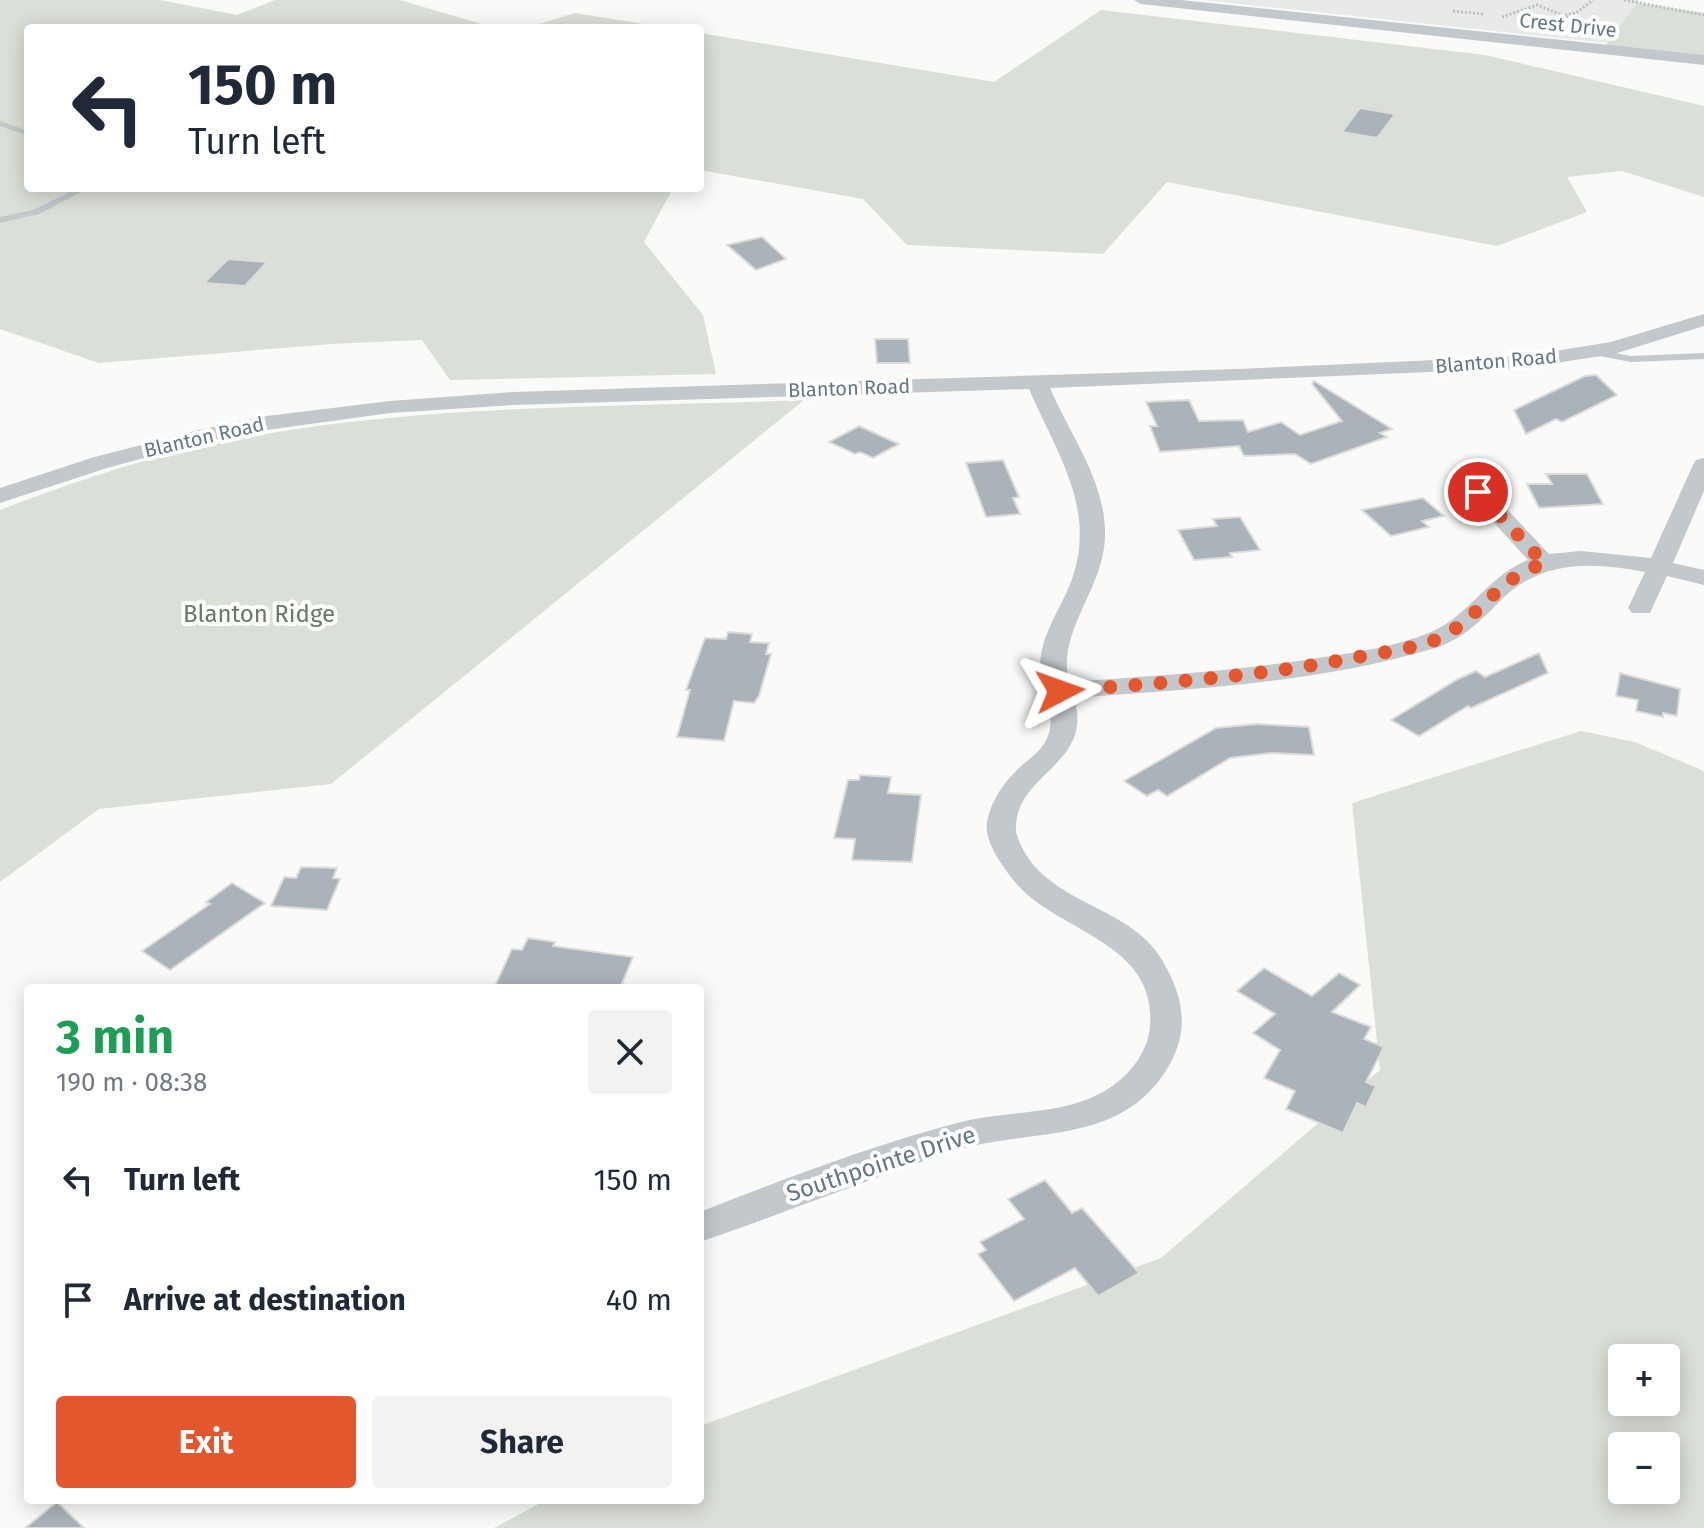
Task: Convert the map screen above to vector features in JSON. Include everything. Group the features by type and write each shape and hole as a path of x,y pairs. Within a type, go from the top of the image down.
{"street":[{"name":"Crest Drive","path":"1141,0 1704,60"},
{"name":"Blanton Road","path":"0,496 108,460 218,432 378,408 580,395 1524,362 1593,352 1704,320"},
{"name":"Southpointe Drive","path":"704,1225 853,1169 970,1133 1052,1121 1108,1105 1130,1091 1146,1073 1167,1034 1165,997 1145,958 1118,936 1043,891 1012,861 1000,830 1006,802 1022,778 1061,740 1066,718 1052,663 1060,635 1086,575 1093,539 1092,501 1080,466 1036,381"},
{"path":"1641,608 1704,465"},
{"path":"0,477 25,488"},
{"path":"1478,492 1545,564"},
{"path":"1060,691 1298,669 1431,642 1454,631 1515,575 1545,564 1589,557 1660,566 1704,578"}],"lane":[{"path":"0,123 24,132"},
{"path":"0,220 46,209 78,192"},
{"path":"1593,352 1631,359 1704,356"}],"path":[{"path":"1560,16 1576,13 1593,0"},
{"path":"1624,0 1704,15"}],"shaded area":[{"path":"1202,0 1639,0 1607,43"}],"green space":[{"path":"0,0 160,0 237,15 275,0 400,0 481,24 24,24 24,192 671,192 644,242 703,315 716,374 450,380 422,340 331,344 99,363 0,329"},
{"path":"1637,3 1704,13 1704,57 1605,46"},
{"path":"1101,10 1485,55 1704,106 1704,197 1622,171 1567,177 1587,212 1497,246 1167,182 1103,254 907,245 863,199 704,171 704,34 994,82"},
{"path":"575,13 643,24 539,24"},
{"name":"Blanton Ridge","path":"804,400 331,784 99,809 0,882 0,510 155,458 281,431 429,414"},
{"path":"1581,731 1635,742 1704,771 1704,1528 494,1528 539,1504 704,1504 704,1425 1161,1258 1380,1070 1352,803"}],"building":[{"path":"1360,108 1395,114 1377,138 1342,132"},
{"path":"762,237 786,259 756,270 727,245"},
{"path":"228,259 267,262 245,286 204,283"},
{"path":"875,339 908,339 910,363 877,363"},
{"path":"1596,375 1617,395 1562,422 1556,419 1526,434 1514,410 1585,376"},
{"path":"1314,381 1392,429 1380,433 1387,437 1311,464 1295,454 1244,456 1239,446 1160,452 1150,426 1157,426 1146,402 1189,400 1199,421 1243,420 1248,432 1281,422 1300,435 1342,421 1312,384"},
{"path":"859,426 899,444 873,458 829,442"},
{"path":"1003,460 1019,497 1013,498 1020,514 986,517 966,463"},
{"path":"1546,474 1587,474 1603,504 1539,508 1527,484 1552,484"},
{"path":"1423,498 1444,516 1422,521 1429,527 1391,536 1362,510"},
{"path":"1240,517 1260,550 1230,553 1232,557 1194,560 1178,530 1217,526 1213,519"},
{"path":"728,632 752,634 750,642 769,643 766,654 771,654 759,696 754,703 734,701 724,741 677,737 690,690 686,690 705,638 726,639"},
{"path":"1539,653 1548,673 1471,708 1468,706 1419,736 1391,720 1458,679 1476,671 1485,677"},
{"path":"1620,673 1680,689 1677,716 1663,713 1663,717 1636,711 1638,700 1616,696"},
{"path":"1256,724 1309,727 1314,755 1271,753 1230,758 1167,796 1158,790 1147,796 1124,781 1216,728"},
{"path":"860,775 891,777 888,793 921,795 912,862 852,860 855,839 834,838 848,780 859,780"},
{"path":"301,867 337,868 333,878 340,879 327,910 271,906 284,877 296,878"},
{"path":"232,883 265,903 170,970 142,951 210,904 206,902"},
{"path":"528,938 555,942 553,946 633,957 622,984 496,984 512,949 522,950"},
{"path":"1264,968 1312,996 1339,973 1360,985 1332,1012 1371,1027 1364,1039 1384,1047 1366,1082 1376,1086 1366,1107 1357,1103 1343,1133 1286,1109 1295,1091 1264,1078 1280,1050 1253,1033 1275,1014 1237,991"},
{"path":"1045,1180 1072,1213 1082,1208 1139,1273 1098,1296 1075,1268 1014,1301 978,1254 986,1250 980,1242 1024,1219 1008,1199"},
{"path":"55,1504 59,1504 84,1528 25,1528"}],"route":[{"path":"1060,691 1298,669 1431,642 1454,631 1515,575 1545,564 1478,492"}]}
